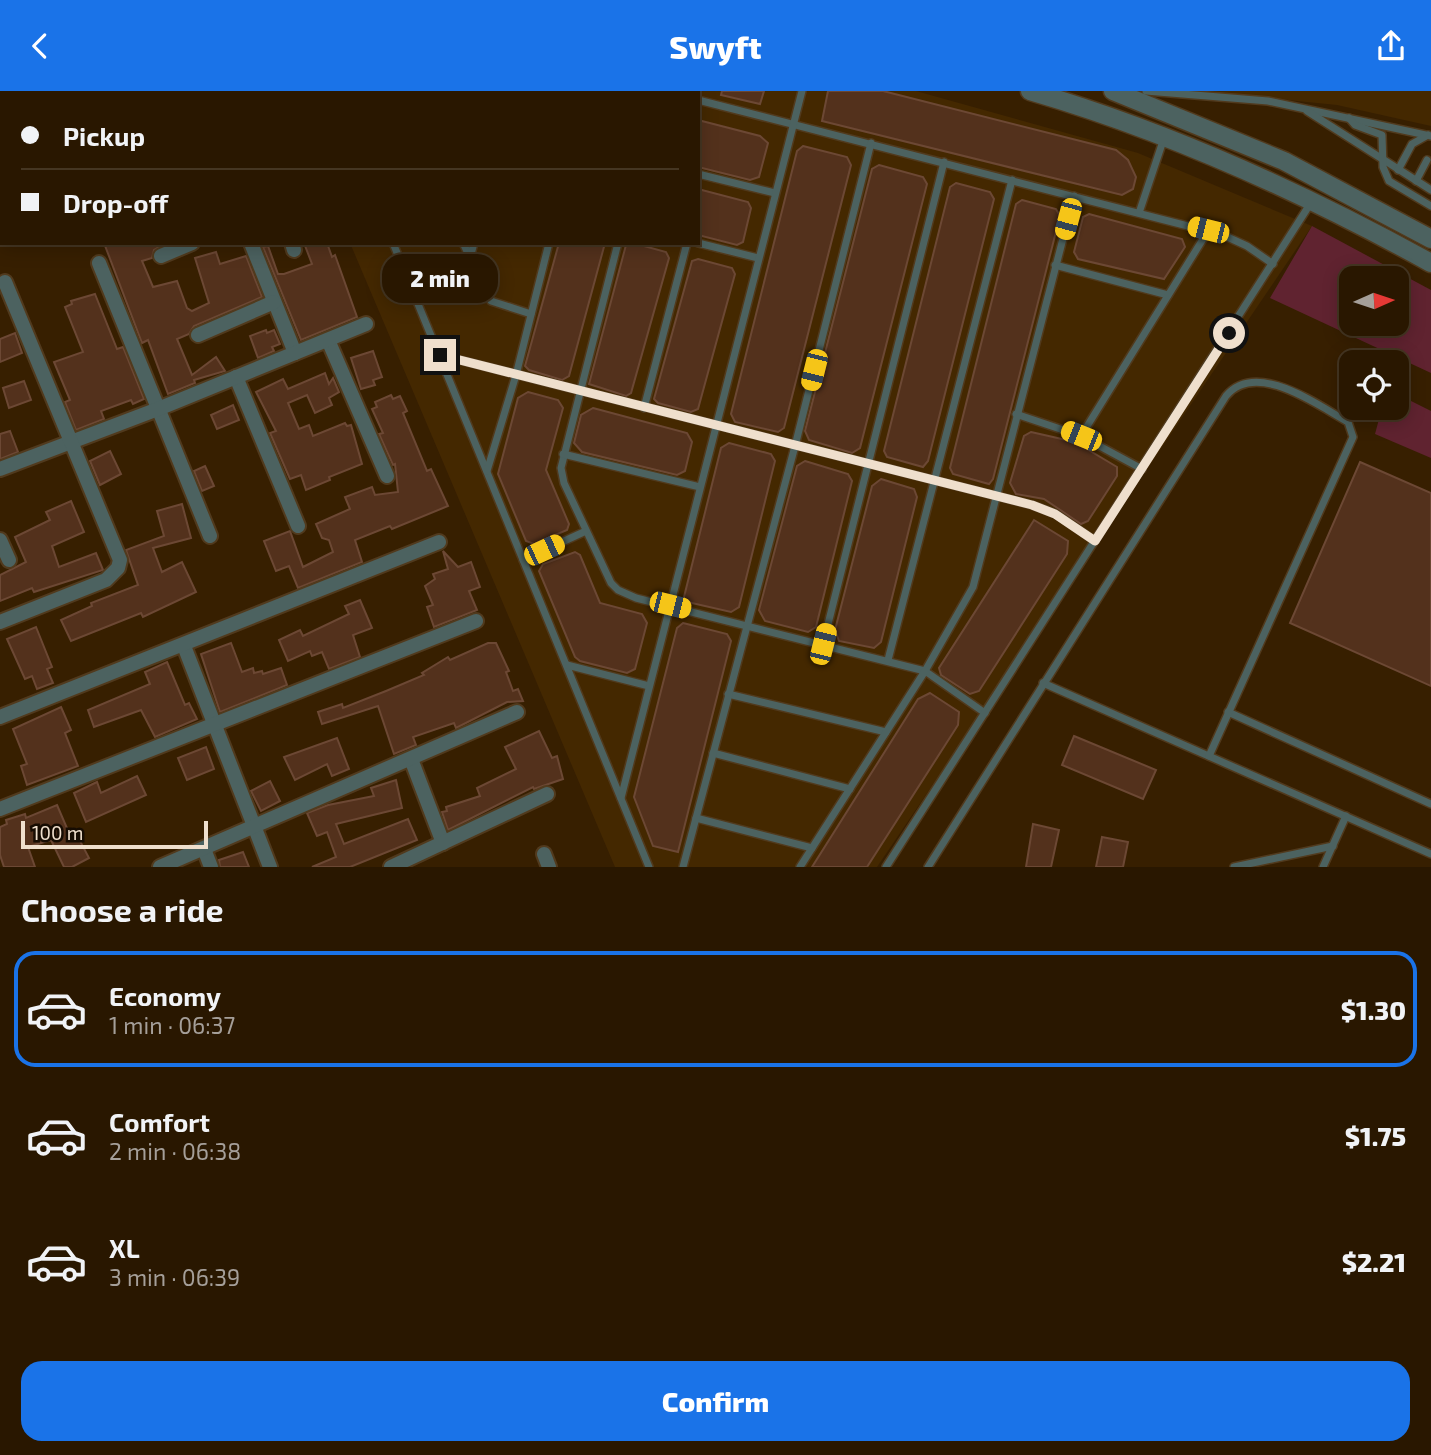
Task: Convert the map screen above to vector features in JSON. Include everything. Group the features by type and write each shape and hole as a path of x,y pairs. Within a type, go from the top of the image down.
{"street":[{"path":"1030,91 1164,138 1313,201 1431,264"},
{"path":"1113,91 1284,161 1431,239"},
{"path":"161,256 187,245"},
{"path":"259,245 274,302 295,353"},
{"path":"99,263 210,536"},
{"path":"0,622 106,580 118,568 117,551 5,282"},
{"path":"198,335 274,302"},
{"path":"0,469 158,409 366,324"},
{"path":"328,340 387,477"},
{"path":"236,377 298,526"},
{"path":"0,540 9,560"},
{"path":"0,717 184,646 439,542"},
{"path":"0,809 476,621"},
{"path":"184,646 270,867"},
{"path":"160,867 517,712"},
{"path":"411,759 443,843"},
{"path":"391,867 547,794"},
{"path":"204,849 211,867"}],"lane":[{"path":"621,798 802,91"},
{"path":"1146,91 1301,107 1429,136"},
{"path":"700,100 1208,230 1247,246 1273,264"},
{"path":"1301,107 1431,190"},
{"path":"1348,117 1355,125 1382,135 1383,160 1389,181 1431,206"},
{"path":"1398,170 1412,144 1429,136"},
{"path":"1139,213 1164,138"},
{"path":"683,867 795,446 871,143"},
{"path":"1416,181 1427,160"},
{"path":"823,644 944,162"},
{"path":"700,174 775,193"},
{"path":"888,660 1012,180"},
{"path":"800,867 925,671 973,587 1074,196"},
{"path":"886,867 1313,201"},
{"path":"1081,436 1208,230"},
{"path":"700,244 758,258"},
{"path":"394,245 649,867"},
{"path":"464,245 491,301 531,314"},
{"path":"470,259 474,245"},
{"path":"487,471 516,375 548,245"},
{"path":"617,245 561,468 564,483 611,583 618,590 670,605 925,671 985,713"},
{"path":"644,408 686,245"},
{"path":"1055,265 1168,295"},
{"path":"440,355 995,495 1044,509 1095,541"},
{"path":"928,867 1226,396 1238,384 1264,381 1348,422 1353,437 1209,755"},
{"path":"1016,414 1081,436 1142,469"},
{"path":"563,454 700,487"},
{"path":"523,560 586,531"},
{"path":"567,666 649,686"},
{"path":"1043,683 1431,854"},
{"path":"728,694 886,732"},
{"path":"1228,712 1431,804"},
{"path":"713,753 850,789"},
{"path":"1323,867 1346,816"},
{"path":"696,818 812,848"},
{"path":"1234,867 1333,846"}],"shaded area":[{"path":"700,91 916,91 1138,153 1312,226 877,867 615,867 351,245 700,245"},
{"path":"1200,91 1431,91 1431,126 1337,105"},
{"path":"1312,226 1386,266 1339,266 1339,330 1270,298"},
{"path":"1409,278 1431,290 1431,373 1409,363 1409,350 1382,350 1352,336 1409,336"},
{"path":"1409,400 1431,411 1431,458 1375,434 1379,420 1409,420"}],"building":[{"path":"722,91 764,91 760,104 721,95"},
{"path":"828,91 883,91 1116,150 1128,160 1136,177 1133,189 1122,195 822,121"},
{"path":"700,121 760,136 768,143 759,177 750,180 700,168"},
{"path":"803,146 847,157 851,165 784,428 778,432 735,422 731,414 797,151"},
{"path":"879,165 923,177 927,184 860,448 852,453 809,440 805,431 872,169"},
{"path":"956,183 990,192 994,199 928,461 923,467 887,457 884,451 950,187"},
{"path":"700,190 748,202 751,208 743,242 737,245 700,236"},
{"path":"1022,200 1056,209 1060,216 993,479 989,484 953,474 950,468 1016,204"},
{"path":"1089,214 1182,239 1185,247 1164,279 1078,259 1074,252 1083,217"},
{"path":"105,245 163,245 154,250 152,258 142,261 153,287 177,281 187,308 192,311 209,303 195,258 216,252 220,264 246,256 262,297 194,326 189,334 177,339 192,375 216,357 225,371 194,380 195,383 168,394 148,340 142,343"},
{"path":"305,245 328,245 332,257 335,255 357,317 301,340 263,247 268,246 278,274 312,264"},
{"path":"558,245 604,245 569,376 562,380 529,370 525,366"},
{"path":"626,245 640,245 666,252 669,258 631,393 626,396 589,384"},
{"path":"698,259 732,268 735,274 698,409 691,412 658,403 654,399 692,261"},
{"path":"95,294 117,349 123,347 144,399 133,404 131,400 101,411 104,419 76,430 65,402 70,400 54,362 83,352 65,307 72,304 71,301"},
{"path":"266,330 267,333 274,330 280,344 272,347 274,351 258,358 250,336"},
{"path":"15,333 22,353 0,362 0,339"},
{"path":"373,351 382,377 373,380 375,385 361,389 351,358"},
{"path":"325,373 329,384 333,378 339,392 329,398 332,405 315,413 307,395 288,403 299,429 309,425 313,436 345,423 347,426 351,425 362,464 329,477 330,480 306,490 301,475 290,479 270,433 276,431 256,392 283,379 288,389"},
{"path":"24,381 31,400 9,408 3,388"},
{"path":"528,392 558,400 563,408 546,470 569,524 567,530 534,544 526,541 498,474 518,398"},
{"path":"391,395 393,399 400,396 407,411 403,413 427,471 431,469 448,506 392,529 390,526 355,540 362,562 298,588 289,566 276,571 264,541 290,531 303,567 333,552 329,540 322,538 316,524 350,509 345,497 372,487 375,495 398,492 395,464 393,465 379,434 383,433 372,409 377,407 375,402"},
{"path":"233,405 239,420 217,429 211,415"},
{"path":"593,408 687,433 692,442 685,471 677,475 582,452 574,443 581,415"},
{"path":"10,431 18,452 0,459 0,434"},
{"path":"1031,432 1075,442 1117,467 1117,476 1088,521 1081,524 1044,499 1016,494 1010,483 1024,436"},
{"path":"729,443 771,454 775,461 739,607 731,612 683,601 721,448"},
{"path":"110,451 121,474 100,485 90,461"},
{"path":"805,461 848,474 852,481 816,627 808,632 765,621 759,610 797,466"},
{"path":"1360,462 1431,493 1431,686 1290,623"},
{"path":"205,466 214,486 202,491 194,471"},
{"path":"881,479 914,489 917,497 881,642 874,648 839,641 835,630 872,486"},
{"path":"71,501 84,532 52,546 59,567 96,553 103,570 34,592 32,588 0,601 0,575 26,562 15,537 50,520 46,512"},
{"path":"182,504 191,538 153,548 162,572 182,562 196,592 143,617 141,613 71,641 61,620 92,606 91,603 138,585 126,550 164,536 157,511"},
{"path":"1034,520 1068,541 1067,554 979,691 970,694 941,675 939,668"},
{"path":"443,551 458,567 471,562 480,587 469,591 477,610 434,627 427,607 433,605 425,586 435,579 433,574 448,569"},
{"path":"575,552 580,555 600,603 642,614 647,623 635,669 627,673 580,661 575,657 539,571 543,564"},
{"path":"360,600 372,628 353,635 360,657 329,669 322,652 312,656 310,651 288,661 279,640 300,630 303,636 349,614 345,606"},
{"path":"683,623 727,634 731,641 678,852 653,846 634,797 677,628"},
{"path":"36,627 52,667 47,669 53,683 37,689 32,676 25,679 7,639"},
{"path":"231,643 242,672 253,668 254,673 262,671 263,674 281,668 287,685 220,712 201,654"},
{"path":"488,643 496,643 509,671 506,672 513,691 518,689 523,701 507,702 456,728 454,723 413,737 416,745 394,754 378,706 322,724 318,712 342,704 343,708 386,691 424,675 422,673 448,657 450,660"},
{"path":"167,662 185,705 189,703 197,719 155,737 141,710 94,727 88,710 150,684 145,672"},
{"path":"930,693 959,712 958,725 867,867 812,867 918,699"},
{"path":"61,707 71,730 65,733 78,766 27,785 21,766 27,764 13,729"},
{"path":"539,731 552,758 557,756 563,779 534,789 533,787 448,830 442,812 447,811 446,807 480,796 477,788 516,769 505,747"},
{"path":"1074,736 1156,770 1143,799 1062,765"},
{"path":"337,738 349,769 332,776 327,764 295,780 284,757"},
{"path":"206,747 214,769 187,780 178,758"},
{"path":"137,776 146,795 86,822 74,793 97,782 101,793"},
{"path":"396,780 402,808 336,824 344,844 408,819 417,840 350,867 312,867 336,857 327,832 317,836 307,813 328,805 374,796 371,788"},
{"path":"270,781 280,801 261,811 251,791"},
{"path":"57,805 72,840 78,837 89,858 72,867 64,867 51,840 28,847 35,867 4,867 0,855 0,827 7,824 6,820 25,814 26,818"},
{"path":"1033,824 1059,830 1051,867 1026,867"},
{"path":"1102,837 1128,842 1123,867 1096,867"},
{"path":"243,852 249,867 220,867 219,860"}],"route":[{"path":"440,355 1032,505 1055,514 1095,541 1229,333"}]}
